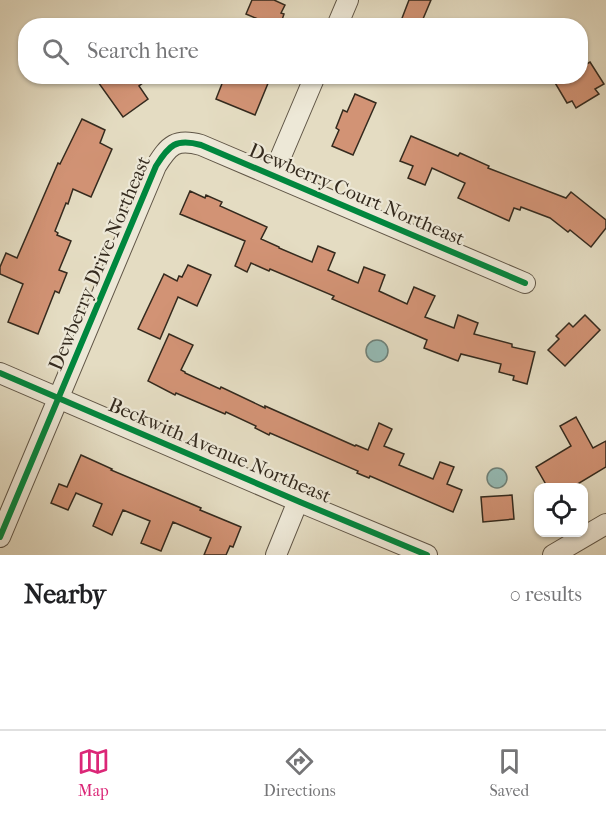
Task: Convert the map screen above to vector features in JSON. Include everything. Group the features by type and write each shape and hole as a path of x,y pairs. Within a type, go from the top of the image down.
{"street":[{"path":"340,18 348,0"},
{"path":"273,175 312,84"},
{"name":"Dewberry Court Northeast","path":"175,144 185,142 201,145 525,283"},
{"name":"Dewberry Drive Northeast","path":"0,537 156,166 166,149 175,144"},
{"name":"Beckwith Avenue Northeast","path":"0,374 427,555"},
{"path":"276,555 298,501"},
{"path":"553,555 606,524"}],"water":[{"path":"377,340 385,343 388,351 385,359 377,362 369,359 366,351 369,343"},
{"path":"497,468 504,471 507,478 504,485 497,488 490,485 487,478 490,471"}],"building":[{"path":"252,0 274,0 285,5 281,13 284,14 283,18 255,18 246,14"},
{"path":"409,0 431,0 423,18 402,18"},
{"path":"590,62 604,84 595,89 599,94 576,108 572,101 567,103 556,84 588,84 588,63"},
{"path":"99,84 142,84 139,86 148,99 123,117"},
{"path":"222,84 268,84 255,115 216,99"},
{"path":"355,94 376,103 353,155 332,146 339,130 336,128 343,110 347,112"},
{"path":"82,119 105,130 100,143 112,149 91,197 73,189 68,204 66,203 55,231 57,235 71,241 59,270 67,273 59,293 55,291 38,334 8,322 23,284 0,274 0,267 6,253 17,258 58,163 60,164"},
{"path":"411,136 458,156 460,153 489,166 488,168 566,198 571,192 606,220 606,228 591,247 550,218 521,207 520,210 514,208 509,221 458,198 465,183 432,168 425,185 408,178 413,166 400,161"},
{"path":"190,191 222,202 220,206 267,227 261,239 279,248 312,262 318,246 335,253 328,270 358,283 364,267 385,275 379,291 407,304 414,287 435,296 425,317 454,328 458,315 478,323 474,334 535,352 527,384 513,380 514,376 499,372 501,364 461,354 458,361 424,348 427,340 270,269 269,271 251,263 247,272 235,266 245,241 180,214"},
{"path":"188,265 211,275 197,306 178,297 160,339 138,329 164,274 177,281 179,276 182,277"},
{"path":"585,315 600,330 565,366 548,350 559,339 556,336 569,323 573,327"},
{"path":"169,334 193,345 181,370 185,373 368,450 379,423 392,429 384,446 404,454 399,465 433,479 440,462 454,467 447,484 462,490 453,512 370,476 369,478 357,473 358,471 270,433 269,435 255,428 256,426 226,412 225,414 176,393 175,395 148,381"},
{"path":"576,417 593,448 606,441 606,467 579,483 545,483 536,467 571,446 560,426"},
{"path":"81,455 241,527 233,547 230,546 226,555 204,555 211,538 173,522 161,551 141,543 150,521 123,510 112,535 93,526 102,504 76,493 68,510 51,503 59,484 67,487"},
{"path":"512,495 514,519 483,522 481,497"}],"cycle path":[{"path":"0,537 156,166 169,148 174,145 185,142 201,145 525,283"},
{"path":"0,373 427,555"}]}
